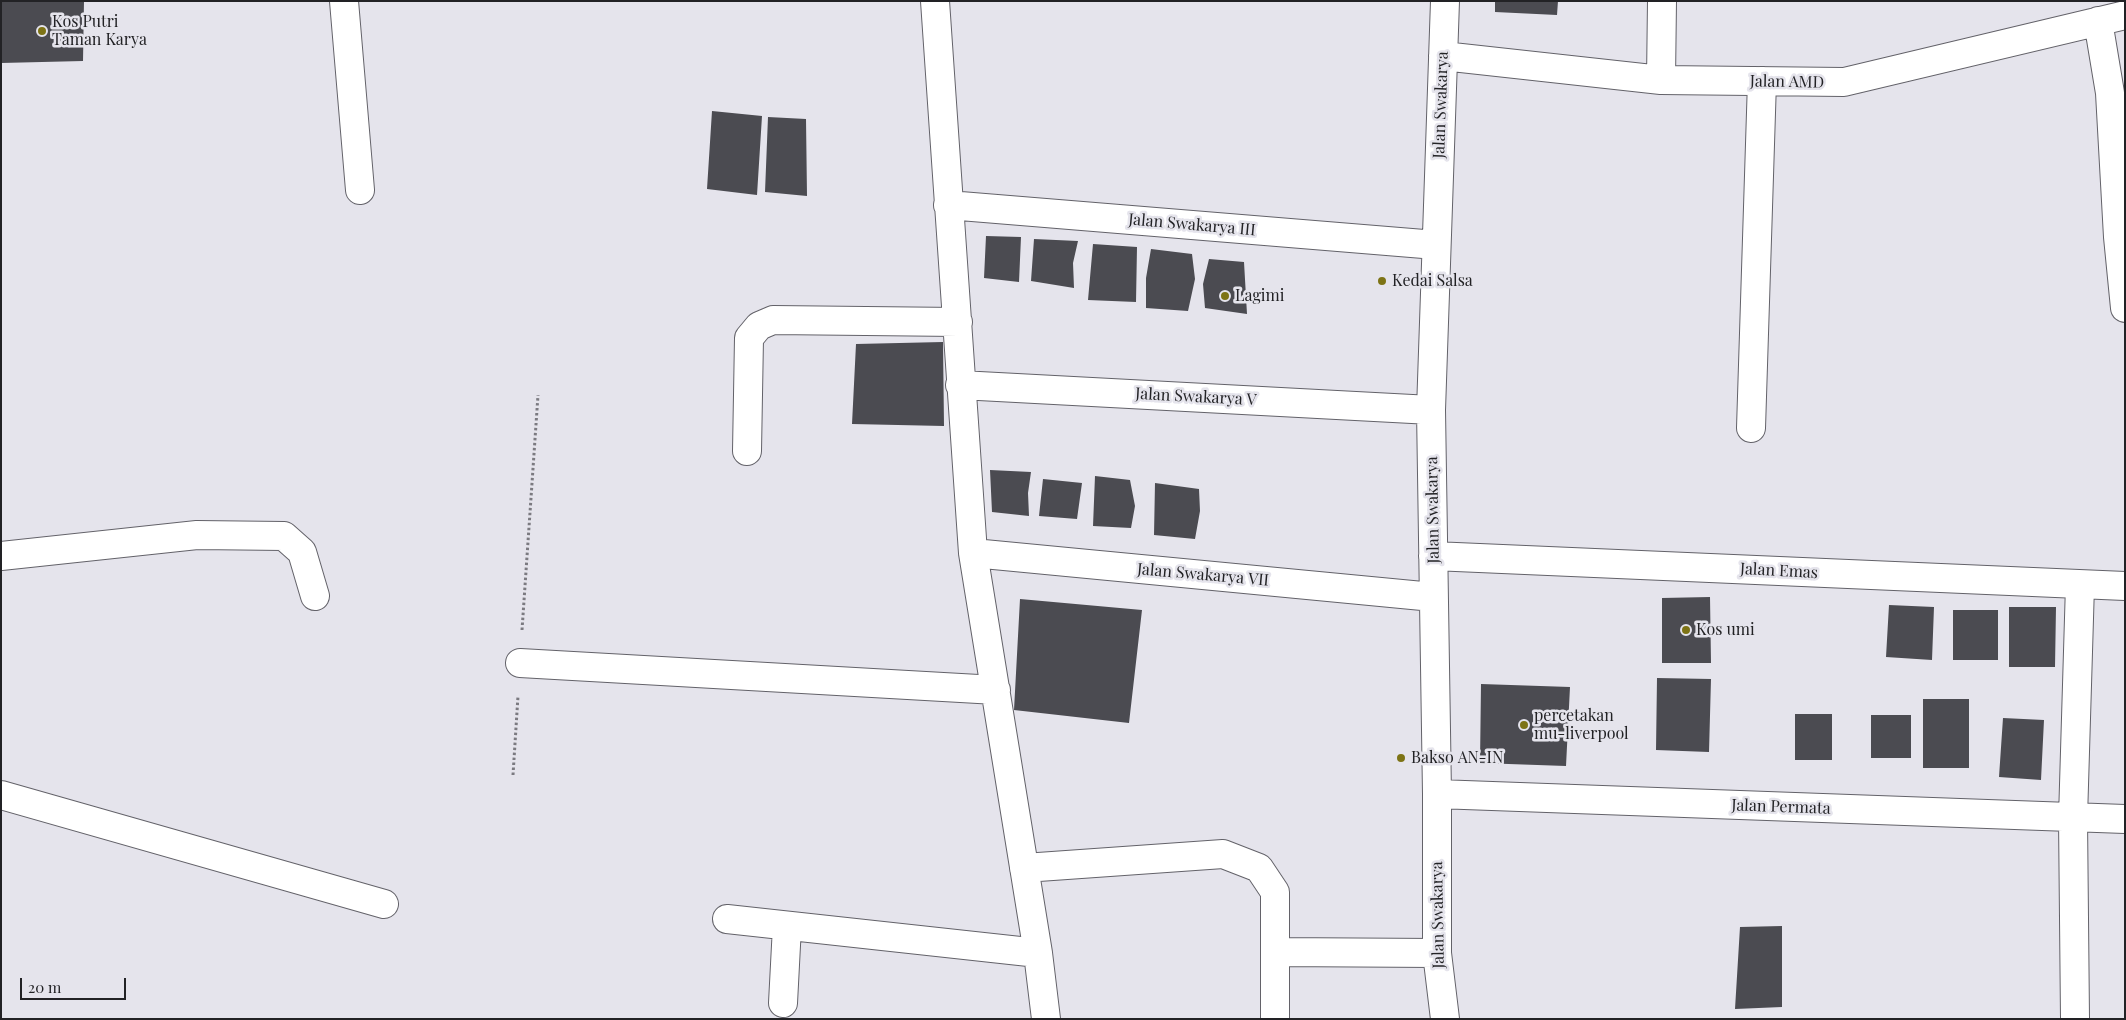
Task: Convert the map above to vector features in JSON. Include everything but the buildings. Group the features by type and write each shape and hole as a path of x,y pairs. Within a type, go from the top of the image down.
{"street":[{"path":"344,1 360,190"},
{"path":"935,1 973,554 1038,953 1046,1019"},
{"name":"Jalan Swakarya","path":"1445,1 1432,410 1437,953 1445,1019"},
{"path":"1661,80 1662,1"},
{"name":"Jalan AMD","path":"1443,56 1661,80 1844,82 2125,15"},
{"path":"2098,21 2110,93 2118,237 2125,308"},
{"path":"1751,428 1762,81"},
{"name":"Jalan Swakarya III","path":"948,205 1436,245"},
{"path":"747,451 749,338 760,326 773,320 958,322"},
{"name":"Jalan Swakarya V","path":"960,385 1432,410"},
{"path":"1,556 197,535 284,536 302,552 315,596"},
{"name":"Jalan Swakarya VII","path":"973,554 1433,597"},
{"name":"Jalan Emas","path":"1433,556 2125,586"},
{"path":"2075,1019 2073,818 2080,585"},
{"path":"520,663 996,690"},
{"name":"Jalan Permata","path":"1437,794 2125,819"},
{"path":"1,795 384,904"},
{"path":"1024,868 1223,854 1259,868 1275,892 1275,1019"},
{"path":"727,919 1038,953"},
{"path":"783,1003 787,926"},
{"path":"1275,952 1437,953"}],"path":[{"path":"512,775 538,396"}],"place":[{"name":"Kos Putri Taman Karya","path":"42,31"},
{"name":"Kedai Salsa","path":"1382,281"},
{"name":"Lagimi","path":"1225,296"},
{"name":"Kos umi","path":"1686,630"},
{"name":"percetakan mu-liverpool","path":"1524,725"},
{"name":"Bakso AN-IN","path":"1401,758"}]}
